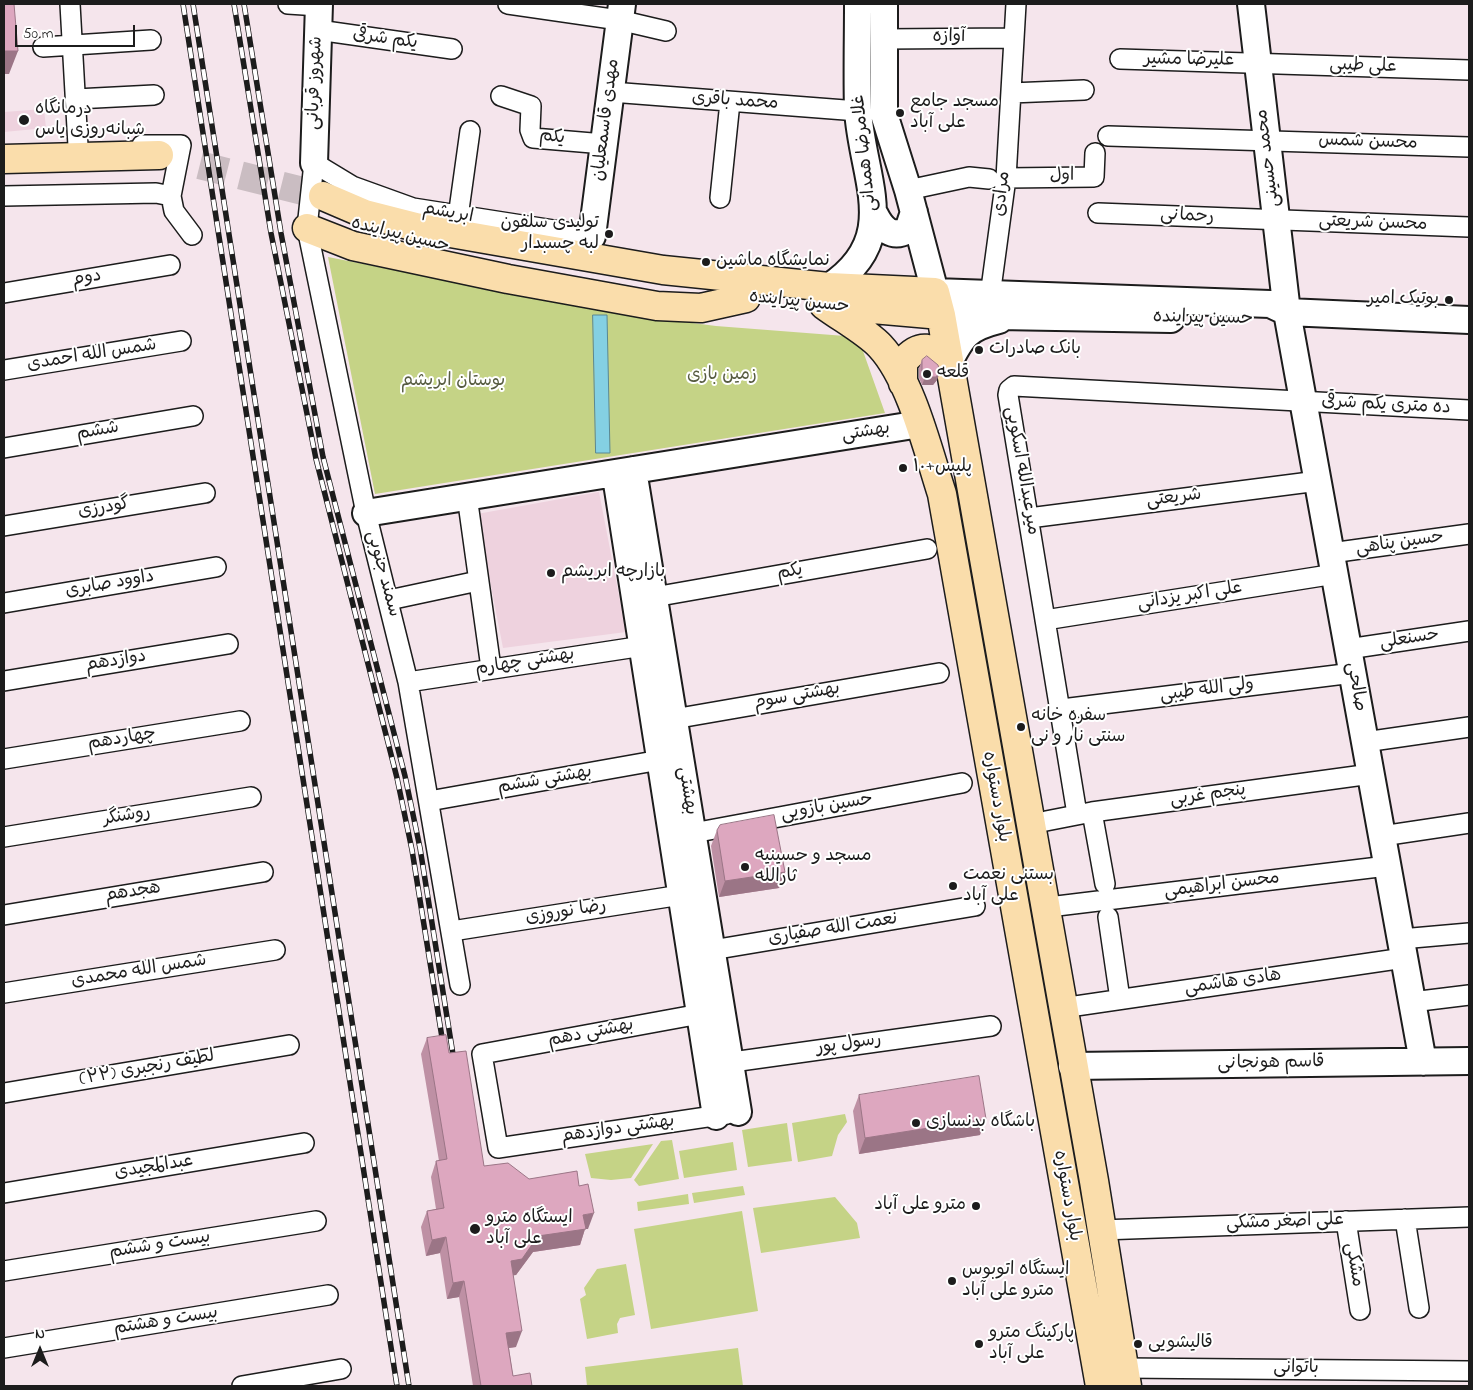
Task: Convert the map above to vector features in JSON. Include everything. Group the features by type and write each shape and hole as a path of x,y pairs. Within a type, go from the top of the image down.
{"main road":[{"path":"4,159 166,157"},
{"path":"4,178 166,157"},
{"name":"حسین پیراینده","path":"316,212 353,246 499,277 657,306 701,308 746,298 827,296"},
{"name":"حسین پیراینده","path":"316,212 365,214 416,227 512,245 827,296 938,304"},
{"name":"بلوار دستواره","path":"827,296 880,346 904,383 920,424 942,494 1100,1386"},
{"path":"873,300 904,383"},
{"name":"بلوار دستواره","path":"938,304 1101,1230 1125,1377"},
{"path":"904,383 903,362 911,353 925,348 936,351 948,364"}],"street":[{"path":"70,4 78,146"},
{"name":"یکم شرقی","path":"288,4 452,49"},
{"path":"508,4 621,12 666,31"},
{"name":"غلامرضا همدانی","path":"827,296 847,275 866,249 875,215 858,112 858,4"},
{"name":"غلامرضا همدانی","path":"884,4 884,114 911,201 938,304"},
{"name":"مرادی","path":"990,296 997,178 1010,93 1016,4"},
{"name":"محمد حسینی","path":"1251,4 1287,312"},
{"name":"مهدی قاسمعلیان","path":"592,236 621,12"},
{"name":"شهروز قربانی","path":"314,163 319,13"},
{"name":"آوازه","path":"884,39 1014,38"},
{"path":"43,47 151,40"},
{"name":"علیرضا مشیر","path":"1120,59 1258,63"},
{"name":"علی طیبی","path":"1258,63 1469,70"},
{"path":"1010,93 1084,90"},
{"name":"محمد باقری","path":"611,92 858,112"},
{"path":"76,99 154,96"},
{"name":"یکم","path":"500,96 531,106 530,130 533,138 604,144"},
{"path":"720,198 730,102"},
{"path":"458,216 470,131"},
{"name":"محسن شمس","path":"1108,136 1469,147"},
{"path":"4,149 78,146 166,157 174,211 192,235"},
{"name":"اول","path":"997,178 1094,177 1095,154"},
{"name":"سمند جنوبی","path":"314,163 316,212 366,513 408,682 460,985"},
{"name":"ابریشم","path":"314,163 352,186 413,208 592,236"},
{"path":"875,215 881,226 890,234 901,234 908,230 911,201 969,177 997,178"},
{"path":"4,196 156,193 171,196"},
{"name":"رحمانی","path":"1098,212 1276,221"},
{"name":"محسن شریعتی","path":"1276,221 1469,227"},
{"name":"دوم","path":"4,293 170,265"},
{"name":"حسین پیراینده","path":"938,304 990,296 1270,304 1287,312 1469,320"},
{"name":"حسین پیراینده","path":"938,304 1011,317 1271,320 1287,312"},
{"name":"صالحی","path":"1287,312 1423,1062"},
{"path":"948,364 961,338 981,325 1011,317"},
{"name":"شمس الله احمدی","path":"4,370 181,341"},
{"name":"میرعبدالله اسکویی","path":"1105,884 1085,813 1045,620 1008,395 1010,390 1014,386 1304,402"},
{"name":"ده متری یکم شرقی","path":"1304,402 1469,410"},
{"name":"ششم","path":"4,448 193,416"},
{"name":"بهشتی","path":"366,513 920,424"},
{"path":"625,471 643,646 664,720 660,760 681,895 701,952 700,1014 719,1064"},
{"name":"بهشتی","path":"625,471 654,597 664,720 693,833 701,952 727,1114"},
{"name":"شریعتی","path":"1029,518 1318,481"},
{"name":"گودرزی","path":"4,526 205,493"},
{"path":"467,496 491,668"},
{"name":"حسین پناهی","path":"1333,564 1469,534"},
{"name":"یکم","path":"654,597 927,549"},
{"name":"علی اکبر یزدانی","path":"1045,620 1333,564"},
{"name":"داوود صابری","path":"4,603 216,567"},
{"path":"389,600 478,581"},
{"name":"حسنعلی","path":"1350,661 1469,631"},
{"name":"دوازدهم","path":"4,681 228,644"},
{"name":"بهشتی چهارم","path":"408,682 643,646"},
{"name":"ولی الله طیبی","path":"1062,708 1350,661"},
{"name":"بهشتی سوم","path":"664,720 939,673"},
{"name":"چهاردهم","path":"4,759 240,721"},
{"path":"1365,742 1469,727"},
{"name":"بهشتی ششم","path":"429,801 660,760"},
{"name":"پنجم غربی","path":"1046,821 1085,813 1371,774"},
{"name":"حسین بازویی","path":"693,833 962,783"},
{"name":"روشنگر","path":"4,837 251,797"},
{"path":"1382,836 1469,823"},
{"name":"محسن ابراهیمی","path":"1058,906 1387,866"},
{"name":"هجدهم","path":"4,915 263,872"},
{"name":"رضا نوروزی","path":"452,931 681,895"},
{"name":"نعمت الله صفیاری","path":"701,952 975,906"},
{"path":"1108,917 1120,999"},
{"name":"هادی هاشمی","path":"1062,1008 1402,948 1469,933"},
{"name":"شمس الله محمدی","path":"4,993 275,950"},
{"path":"1412,1002 1469,995"},
{"name":"بهشتی دهم","path":"498,1148 482,1054 700,1014"},
{"name":"رسول پور","path":"719,1064 991,1026"},
{"name":"لطیف رنجبری (۲۲)","path":"4,1093 289,1045"},
{"name":"قاسم هونجانی","path":"1072,1066 1469,1061"},
{"name":"بهشتی دوازدهم","path":"498,1148 727,1114"},
{"name":"عبدالمجیدی","path":"4,1193 304,1143"},
{"name":"علی اصغر مشکی","path":"1101,1230 1469,1217"},
{"path":"1405,1219 1419,1308"},
{"name":"بیست و ششم","path":"4,1271 316,1221"},
{"name":"مشکی","path":"1346,1221 1360,1310"},
{"name":"بیست و هشتم","path":"4,1348 328,1295"},
{"path":"242,1386 341,1369"},
{"name":"باتوانی","path":"1125,1377 1465,1376"}],"shaded area":[{"name":"درمانگاه شبانه‌روزی یاس","path":"44,109 46,128 4,132 4,112"},
{"name":"بازارچه ابریشم","path":"599,492 626,632 503,648 477,514"}],"green space":[{"name":"بوستان ابریشم","path":"328,257 613,313 716,326 858,337 885,413 375,494"},
{"path":"845,1114 847,1122 838,1135 832,1156 798,1162 792,1123"},
{"path":"787,1123 792,1161 748,1167 742,1130"},
{"path":"672,1140 679,1179 639,1186 634,1180 661,1141"},
{"path":"733,1142 737,1170 684,1178 679,1151"},
{"path":"653,1144 631,1178 611,1180 591,1178 585,1154"},
{"path":"743,1186 745,1195 694,1203 692,1193"},
{"path":"688,1194 689,1204 638,1211 637,1202"},
{"path":"835,1197 857,1223 860,1238 761,1253 753,1208"},
{"path":"742,1211 758,1311 651,1329 634,1229"},
{"path":"626,1264 635,1315 620,1318 617,1324 618,1333 587,1339 580,1299 586,1295 584,1288 597,1269"},
{"path":"738,1348 743,1386 587,1386 585,1367"}],"water":[{"path":"593,315 607,315 610,453 596,453"}],"building":[{"path":"4,4 14,4 18,51 4,51"},
{"path":"927,356 938,365 940,372 936,377 925,377 922,370 922,360"},
{"name":"مسجد و حسینیه ثارالله","path":"774,815 785,872 725,881 717,830 720,825"},
{"path":"446,1035 449,1053 466,1051 484,1166 508,1163 529,1179 577,1171 579,1186 588,1184 594,1213 583,1215 586,1229 538,1236 522,1259 511,1261 522,1331 506,1333 513,1376 530,1373 532,1386 481,1386 464,1281 453,1283 446,1237 432,1240 427,1211 444,1208 436,1161 447,1159 427,1038"},
{"name":"باشگاه بدنسازی","path":"979,1076 986,1119 865,1138 859,1095"}],"tunnel":[{"path":"159,155 323,196"}],"railway":[{"path":"183,4 397,1386"},
{"path":"193,4 409,1386"},
{"path":"234,4 271,233 316,459 397,778 412,850 444,1050"},
{"path":"244,4 281,233 323,457 405,776 420,848 455,1067"}],"place":[{"name":"مسجد جامع علی آباد","path":"900,113"},
{"name":"درمانگاه شبانه‌روزی یاس","path":"24,120"},
{"name":"تولیدی سلفون لبه‌ چسبدار","path":"609,234"},
{"name":"نمایشگاه ماشین","path":"706,262"},
{"name":"بوتیک امیر","path":"1449,300"},
{"name":"بانک صادرات","path":"979,350"},
{"name":"قلعه","path":"927,374"},
{"name":"پلیس+۱۰","path":"903,468"},
{"name":"بازارچه ابریشم","path":"551,573"},
{"name":"سفره خانه سنتی نار و نی","path":"1021,727"},
{"name":"مسجد و حسینیه ثارالله","path":"745,867"},
{"name":"بستنی نعمت علی آباد","path":"953,886"},
{"name":"باشگاه بدنسازی","path":"916,1123"},
{"name":"مترو علی آباد","path":"976,1206"},
{"name":"ایستگاه مترو علی آباد","path":"475,1229"},
{"name":"ایستگاه اتوبوس مترو علی آباد","path":"952,1281"},
{"name":"پارکینگ مترو علی آباد","path":"979,1344"},
{"name":"قالیشویی","path":"1138,1344"}],"park label":[{"name":"زمین بازی","path":"722,376"}]}
